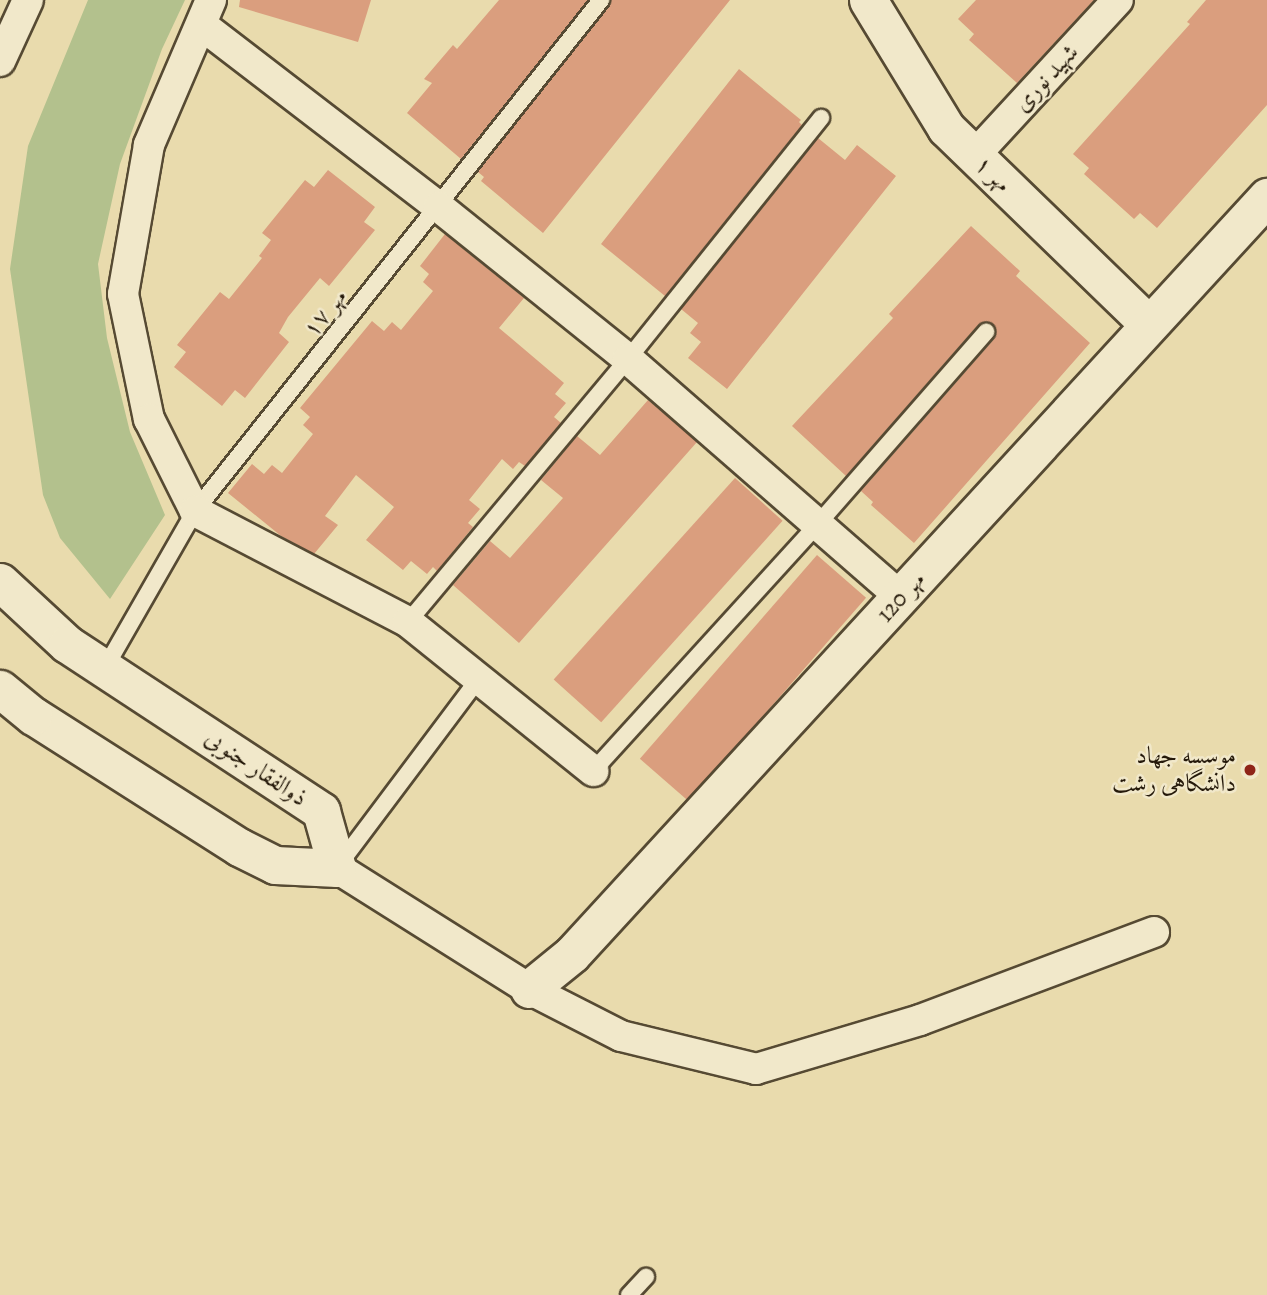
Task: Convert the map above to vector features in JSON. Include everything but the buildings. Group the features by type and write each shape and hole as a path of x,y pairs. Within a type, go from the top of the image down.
{"street":[{"path":"0,61 28,0"},
{"name":"مهر ۱","path":"868,0 946,128 1148,324"},
{"name":"شهید نوری","path":"974,156 1118,0"},
{"path":"593,771 477,681 408,622 195,511 149,419 122,294 149,145 207,13 439,207 628,359 901,597"},
{"name":"مهر 120","path":"529,989 572,954 1267,197"},
{"name":"ذوالفقار جنوبی","path":"0,582 68,644 321,811 337,868"},
{"path":"0,689 33,716 239,847 275,865 337,868 529,989 621,1036 756,1069 920,1020 1154,932"}],"lane":[{"name":"مهر ۱۷","path":"105,668 195,511 601,0"},
{"path":"408,622 628,359 821,118"},
{"path":"593,771 817,525 986,332"},
{"path":"337,868 477,681"},
{"path":"629,1295 646,1277"}],"green space":[{"path":"88,0 185,0 162,49 120,164 98,264 107,338 130,432 165,515 110,599 60,538 43,495 10,269 28,146"}],"place":[{"name":"موسسه جهاد دانشگاهی رشت","path":"1250,770"}]}
